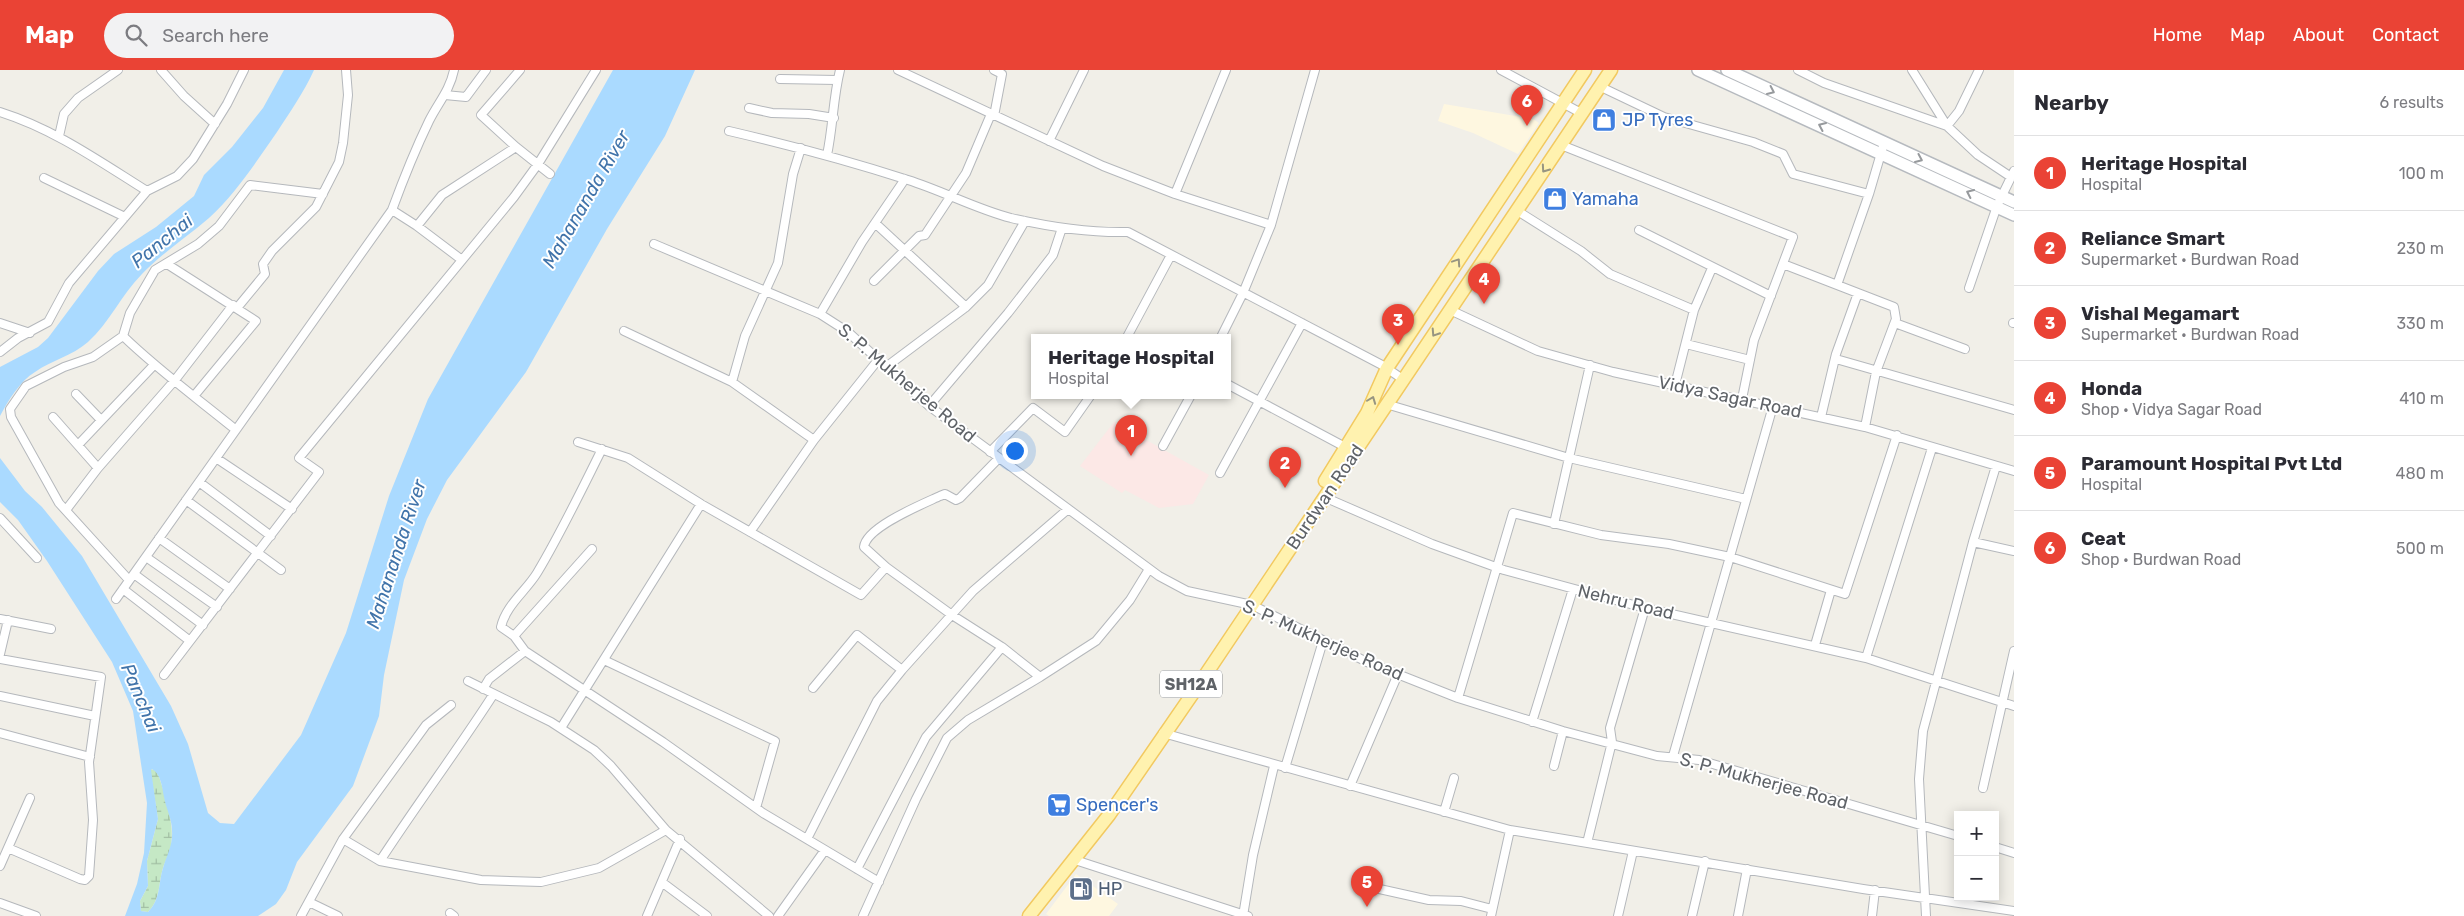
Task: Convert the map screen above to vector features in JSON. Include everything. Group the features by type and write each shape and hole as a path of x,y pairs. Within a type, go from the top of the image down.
{"main road":[{"name":"Burdwan Road","path":"1320,495 1367,413 1387,368 1585,70"},
{"name":"Burdwan Road","path":"1029,916 1109,815 1320,495 1404,380 1611,70"},
{"name":"Burdwan Road","path":"1018,916 1162,733"}],"street":[{"path":"59,136 64,114 78,98 118,70"},
{"path":"161,70 184,96 214,124"},
{"path":"0,352 18,338 48,322 69,283 147,190 177,176 193,159 244,70"},
{"path":"66,510 98,468 265,274 263,264 272,251 316,207 339,162 348,95 346,70"},
{"path":"116,599 392,210 418,145 451,86 454,70"},
{"path":"445,95 466,97 486,70"},
{"path":"520,70 481,115 516,147 550,174"},
{"path":"164,675 319,472 299,458 462,260 538,164 596,70"},
{"path":"827,155 840,70"},
{"path":"898,70 1049,141 1175,194 1270,225"},
{"path":"874,282 919,236 925,235 966,173 992,115 1003,72 994,70"},
{"path":"1049,141 1084,70"},
{"path":"1175,194 1226,70"},
{"path":"1222,334 1243,293 1270,225 1315,70"},
{"path":"1501,70 1583,114"},
{"path":"1698,70 1882,148 1999,201 2014,215"},
{"path":"1727,70 1882,148"},
{"path":"1798,70 1824,83 1948,126"},
{"path":"1912,70 1948,126 1978,154 2012,174 1999,201 1970,288"},
{"path":"1948,126 1959,111 1979,70"},
{"path":"780,79 837,80"},
{"path":"1601,87 1664,118 1753,142 1783,154 1793,174 1869,194"},
{"path":"749,108 772,113 809,114 834,118"},
{"path":"0,112 30,122 59,136 147,190"},
{"path":"729,131 827,155 905,179 1010,218 1098,233 1128,232 1387,368 1404,380"},
{"path":"1561,145 1793,237 1754,340 1742,400"},
{"path":"417,226 442,195 516,147"},
{"path":"732,382 745,336 778,263 793,174 801,148"},
{"path":"1837,285 1869,194 1882,148"},
{"path":"44,178 125,217"},
{"path":"820,314 875,223 905,179"},
{"path":"203,625 132,577 66,510 45,480 11,417 10,409 26,386 64,367 93,357 122,336 130,313 155,270 198,244 219,226 250,185 323,194"},
{"path":"1999,201 2014,202"},
{"path":"392,210 417,226 462,260"},
{"path":"1516,210 1581,251 1610,274 1694,310"},
{"path":"886,367 966,307 988,285 1025,221"},
{"path":"875,223 966,307"},
{"path":"929,406 1008,313 1053,255 1062,228"},
{"path":"1639,230 1771,296"},
{"name":"S. P. Mukherjee Road","path":"654,244 820,314 848,332 929,406 998,459 1149,569 1187,591 1248,604 1323,641 1398,674 1458,698 1532,722 1612,742 1657,756 1673,756 1699,760 1954,835"},
{"path":"1129,334 1171,255"},
{"path":"167,264 256,321 194,396"},
{"path":"1783,264 1894,307 1896,312 1895,322 1876,372 1865,427"},
{"path":"1675,385 1694,310 1712,268"},
{"path":"1821,417 1836,359 1858,293"},
{"name":"Vidya Sagar Road","path":"1450,310 1538,350 1590,365 1865,427 2014,471"},
{"path":"1895,322 1965,349"},
{"path":"0,323 30,333"},
{"path":"1220,473 1302,323"},
{"path":"624,331 732,382 814,440"},
{"path":"122,336 153,366 174,380 236,430"},
{"path":"1686,344 1750,360"},
{"path":"1836,359 2014,410"},
{"path":"750,532 814,440 878,360"},
{"path":"1554,524 1590,365"},
{"path":"78,445 153,366"},
{"path":"1231,386 1347,448"},
{"path":"76,394 102,420"},
{"path":"990,452 1033,408 1065,432 1088,399"},
{"path":"1163,446 1189,399"},
{"path":"1386,404 1569,458 1746,499"},
{"path":"1673,756 1773,406"},
{"path":"53,417 98,468"},
{"path":"1458,698 1513,513 1601,535 1669,544 1730,557 1845,594 1897,436"},
{"path":"578,442 628,458 701,504 861,595 886,567"},
{"path":"1866,658 1932,448"},
{"path":"602,449 564,528 535,576 513,603 501,627 514,636 525,651 663,742 756,808 879,882"},
{"path":"216,458 292,508"},
{"path":"998,459 960,498 956,500 945,494 886,523 872,534 864,543 864,547 886,567 952,615 1002,647 1040,678"},
{"path":"1926,916 1919,779 1923,731 1973,542 1996,466"},
{"path":"199,482 271,536"},
{"name":"Nehru Road","path":"1320,495 1432,544 1497,566 1645,608 1866,658 2014,706"},
{"path":"186,500 282,570"},
{"path":"561,728 701,504"},
{"path":"807,839 877,701 902,670 973,591 1067,510"},
{"path":"0,518 37,558"},
{"path":"159,538 230,589"},
{"path":"1973,542 2014,551"},
{"path":"514,636 592,549"},
{"path":"146,557 216,606"},
{"path":"863,916 916,799 947,738 968,720 1040,678 1096,641 1130,600 1149,569"},
{"path":"123,589 190,641"},
{"path":"1532,722 1573,589"},
{"path":"1815,645 1831,590"},
{"path":"1587,843 1612,742 1610,728 1645,608"},
{"path":"0,654 4,620 52,629"},
{"path":"813,688 857,635 902,670"},
{"path":"1285,768 1323,641"},
{"path":"857,869 926,737 1002,647"},
{"path":"483,689 489,679 525,651"},
{"path":"1983,788 2001,702 2014,654"},
{"path":"0,659 101,677 90,757 93,820 91,870 87,878 80,879 8,848"},
{"path":"604,660 775,741 756,808"},
{"path":"1350,786 1398,674"},
{"path":"468,681 561,728 594,750 606,760 666,830 680,839 769,916"},
{"path":"380,861 402,826 456,754 493,695"},
{"path":"0,696 96,716"},
{"path":"301,916 343,840 426,724 451,706"},
{"path":"1554,766 1563,731"},
{"path":"0,733 90,757"},
{"path":"1162,733 1274,766 1510,830 1705,861 1747,870 2014,911"},
{"path":"1075,860 1245,916 1253,855 1274,766"},
{"path":"1444,812 1454,778"},
{"path":"0,866 30,798"},
{"path":"343,840 380,861 481,880 541,882 599,868 666,830"},
{"path":"1376,888 1429,900 1461,901 1492,912 1510,830"},
{"path":"646,916 663,883 680,839"},
{"path":"1999,849 2014,853"},
{"path":"778,916 825,850"},
{"path":"1618,916 1633,851"},
{"path":"1692,916 1705,861"},
{"path":"1738,916 1747,870"},
{"path":"663,883 707,916"},
{"path":"1872,916 1875,890"},
{"path":"309,902 338,916"},
{"path":"0,903 36,916"}],"shaded area":[{"path":"1444,104 1533,119 1539,123 1518,154 1473,133 1438,121"},
{"path":"1114,422 1209,475 1193,504 1159,508 1125,490 1122,493 1080,466"},
{"name":"HP","path":"1076,874 1118,904 1109,916 1049,916 1046,914"}],"green space":[{"path":"150,769 155,770 158,774 164,791 169,810 172,838 157,897 148,912 141,911 140,901 148,886 147,861 158,819"}],"water":[{"name":"Panchai","path":"284,70 314,70 287,117 237,188 209,218 142,274 103,326 88,342 42,368 24,381 0,416 0,367 38,347 48,338 98,271 114,254 156,227 194,196 204,175 232,147 263,108"},
{"path":"613,70 695,70 665,136 607,229 526,372 447,480 427,519 404,580 384,675 379,716 353,786 297,862 286,890 276,904 258,916 125,916 137,884 144,853 147,803 133,711 112,662 47,561 18,520 0,502 0,458 25,491 42,507 82,556 171,706 188,744 208,813 220,823 234,824 301,735 346,633 389,496 428,399","holes":["151,770 155,771 162,785 172,826 172,836 171,845 161,874 157,897 148,912 141,911 140,901 148,886 147,861 158,819"]}],"place":[{"name":"JP Tyres","path":"1604,120"},
{"name":"Ceat","path":"1527,126"},
{"name":"Yamaha","path":"1555,199"},
{"name":"Honda","path":"1484,304"},
{"name":"Vishal Megamart","path":"1398,345"},
{"name":"Heritage Hospital","path":"1131,456"},
{"name":"Reliance Smart","path":"1285,488"},
{"name":"Spencer's","path":"1059,805"},
{"name":"HP","path":"1081,889"},
{"name":"Paramount Hospital Pvt Ltd","path":"1367,907"}],"water label":[{"name":"Mahananda River","path":"586,199"},
{"name":"Mahananda River","path":"396,554"}]}
